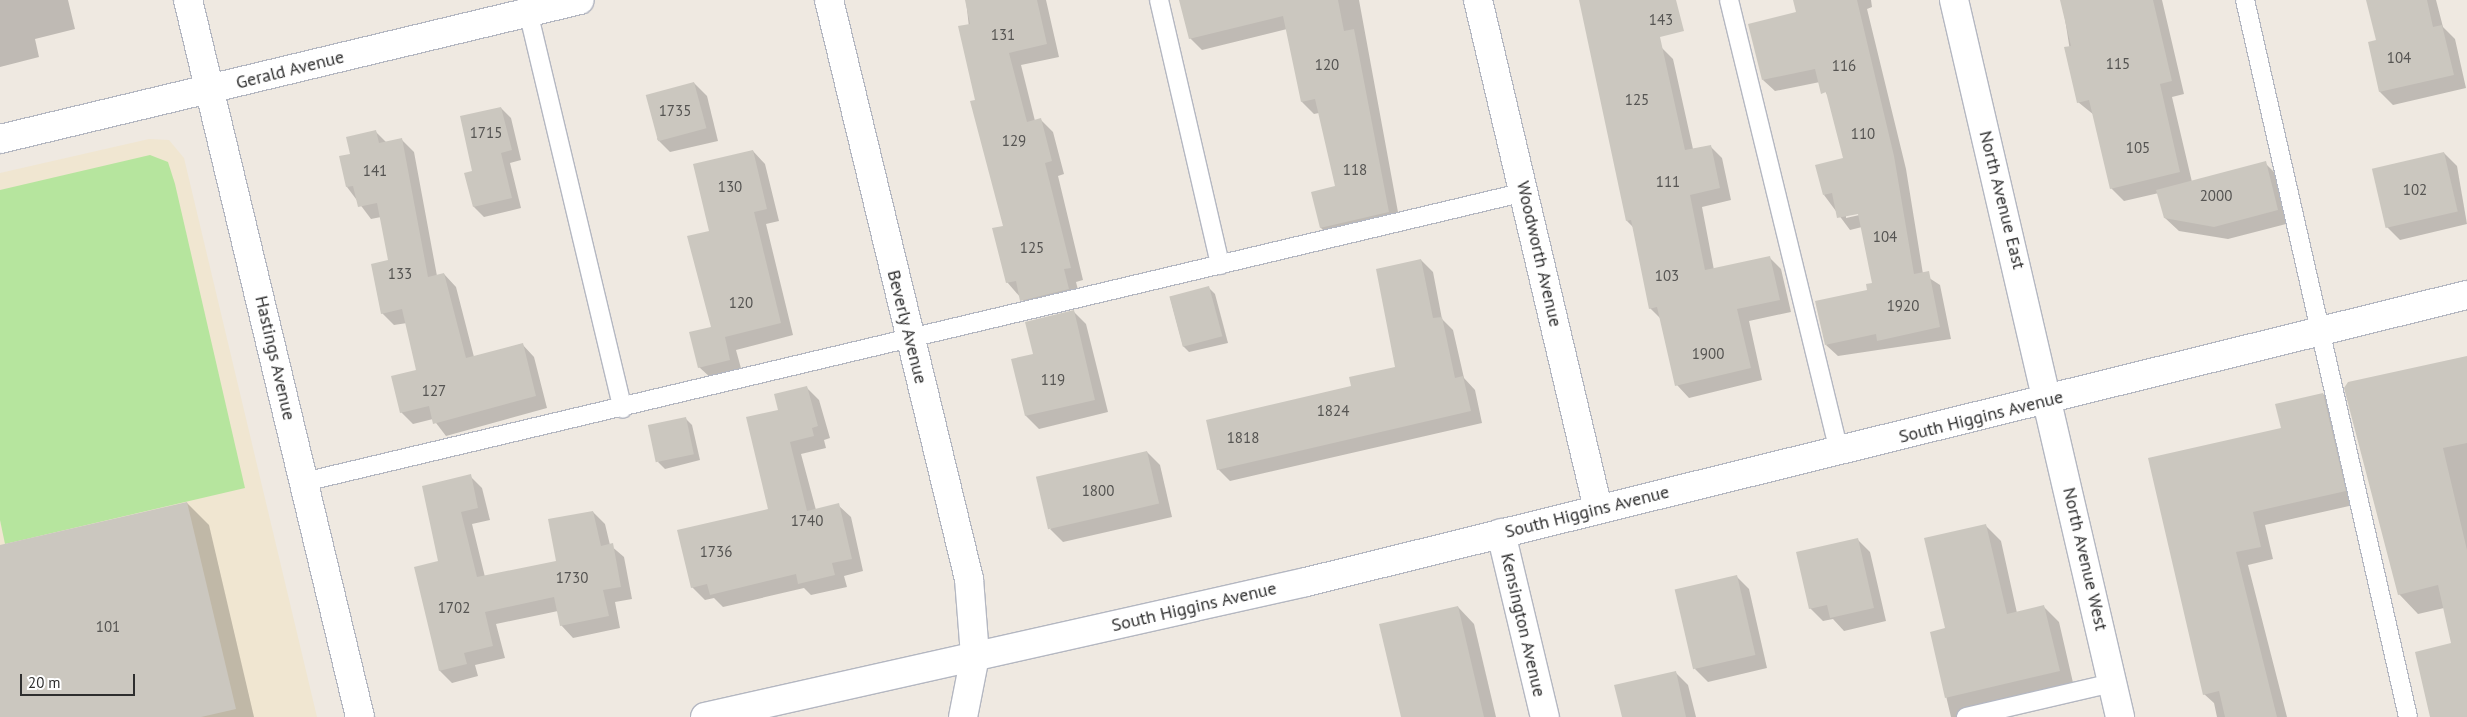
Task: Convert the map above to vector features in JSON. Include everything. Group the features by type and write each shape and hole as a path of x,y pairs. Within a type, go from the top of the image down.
{"street":[{"name":"Hastings Avenue","path":"188,0 360,717"},
{"name":"Gerald Avenue","path":"0,139 210,89 527,6 580,0"},
{"name":"Beverly Avenue","path":"829,0 909,339 969,579 975,656 964,717"},
{"name":"Woodworth Avenue","path":"1478,0 1525,192 1598,509"},
{"name":"North Avenue East","path":"1954,0 2050,400"},
{"name":"South Higgins Avenue","path":"705,717 1502,533 2050,400 2467,295"},
{"name":"North Avenue West","path":"2050,400 2120,717"},
{"name":"Kensington Avenue","path":"1502,533 1545,717"}],"lane":[{"path":"1159,0 1220,265"},
{"path":"1729,0 1839,451"},
{"path":"2245,0 2408,717"},
{"path":"527,6 623,408"},
{"path":"304,482 623,408 1525,192"},
{"path":"1966,717 2112,683"}],"shaded area":[{"path":"149,139 169,140 184,158 317,717 0,717 0,173"}],"green space":[{"path":"150,155 168,162 175,184 245,488 5,544 0,520 0,190"}],"building":[{"path":"965,0 1037,0 1047,44 1009,53 1027,122 1041,118 1052,161 1045,163 1071,268 1064,269 1069,289 1020,301 1016,281 1006,283 992,228 1003,226 970,101 975,100 958,26 970,24"},
{"path":"1179,0 1338,0 1344,31 1354,29 1389,212 1320,228 1311,192 1335,186 1315,99 1301,102 1283,16 1189,39"},
{"path":"1579,0 1676,0 1684,31 1660,37 1685,150 1711,145 1720,188 1690,195 1705,270 1770,256 1780,300 1737,309 1751,368 1675,386 1657,307 1649,309 1631,220 1626,221"},
{"path":"1793,0 1857,0 1894,156 1914,274 1929,271 1940,327 1877,341 1876,334 1825,345 1815,301 1867,290 1866,284 1872,283 1858,214 1837,218 1832,193 1823,195 1815,165 1843,158 1826,92 1821,94 1815,69 1762,80 1748,24 1796,12"},
{"path":"2060,0 2153,0 2172,81 2160,84 2180,172 2110,189 2089,100 2077,103 2064,47 2071,46"},
{"path":"2366,0 2427,0 2433,27 2442,25 2454,75 2379,92 2368,42 2376,40"},
{"path":"694,82 706,128 658,141 646,95"},
{"path":"501,107 512,150 501,153 512,198 473,207 464,173 472,171 460,116"},
{"path":"376,130 379,143 402,138 428,277 444,273 466,358 523,343 536,396 433,424 429,406 400,413 391,376 416,370 402,309 381,314 371,264 388,260 377,203 358,207 353,186 346,187 339,156 350,154 346,137"},
{"path":"753,150 767,209 754,212 781,323 725,337 730,360 698,368 689,332 711,327 687,236 709,231 693,164"},
{"path":"2444,152 2458,211 2386,228 2372,169"},
{"path":"2266,161 2278,210 2214,227 2164,218 2156,190"},
{"path":"1421,259 1433,318 1442,317 1455,378 1463,376 1471,411 1217,470 1206,420 1351,386 1349,377 1395,367 1376,269"},
{"path":"1209,286 1222,336 1183,347 1169,297"},
{"path":"1074,310 1095,400 1025,416 1011,359 1033,354 1025,322"},
{"path":"2467,356 2467,443 2443,448 2467,550 2467,717 2430,717 2415,652 2451,643 2438,585 2398,595 2344,388 2348,382"},
{"path":"807,386 818,426 812,428 814,436 790,442 807,511 839,503 852,559 832,563 835,575 798,584 796,574 710,595 707,584 691,588 677,530 768,509 746,417 778,410 774,394"},
{"path":"2323,393 2346,491 2253,512 2261,547 2236,552 2277,717 2225,717 2219,691 2203,695 2148,458 2281,428 2275,404"},
{"path":"686,417 694,454 656,462 648,425"},
{"path":"1147,451 1159,504 1048,529 1036,477"},
{"path":"471,474 478,508 461,512 477,577 556,561 548,519 593,511 601,546 613,543 621,587 603,590 609,616 560,626 554,597 485,612 493,646 464,653 467,664 439,671 414,567 438,561 422,486"},
{"path":"187,502 236,709 201,717 0,717 0,545"},
{"path":"1986,524 2007,614 2044,605 2060,671 1945,698 1930,632 1945,628 1924,538"},
{"path":"1858,538 1874,608 1830,618 1827,605 1809,609 1796,552"},
{"path":"1737,575 1755,655 1693,669 1675,589"},
{"path":"1458,606 1484,717 1401,717 1379,624"},
{"path":"1676,671 1686,717 1622,717 1614,685"}]}
